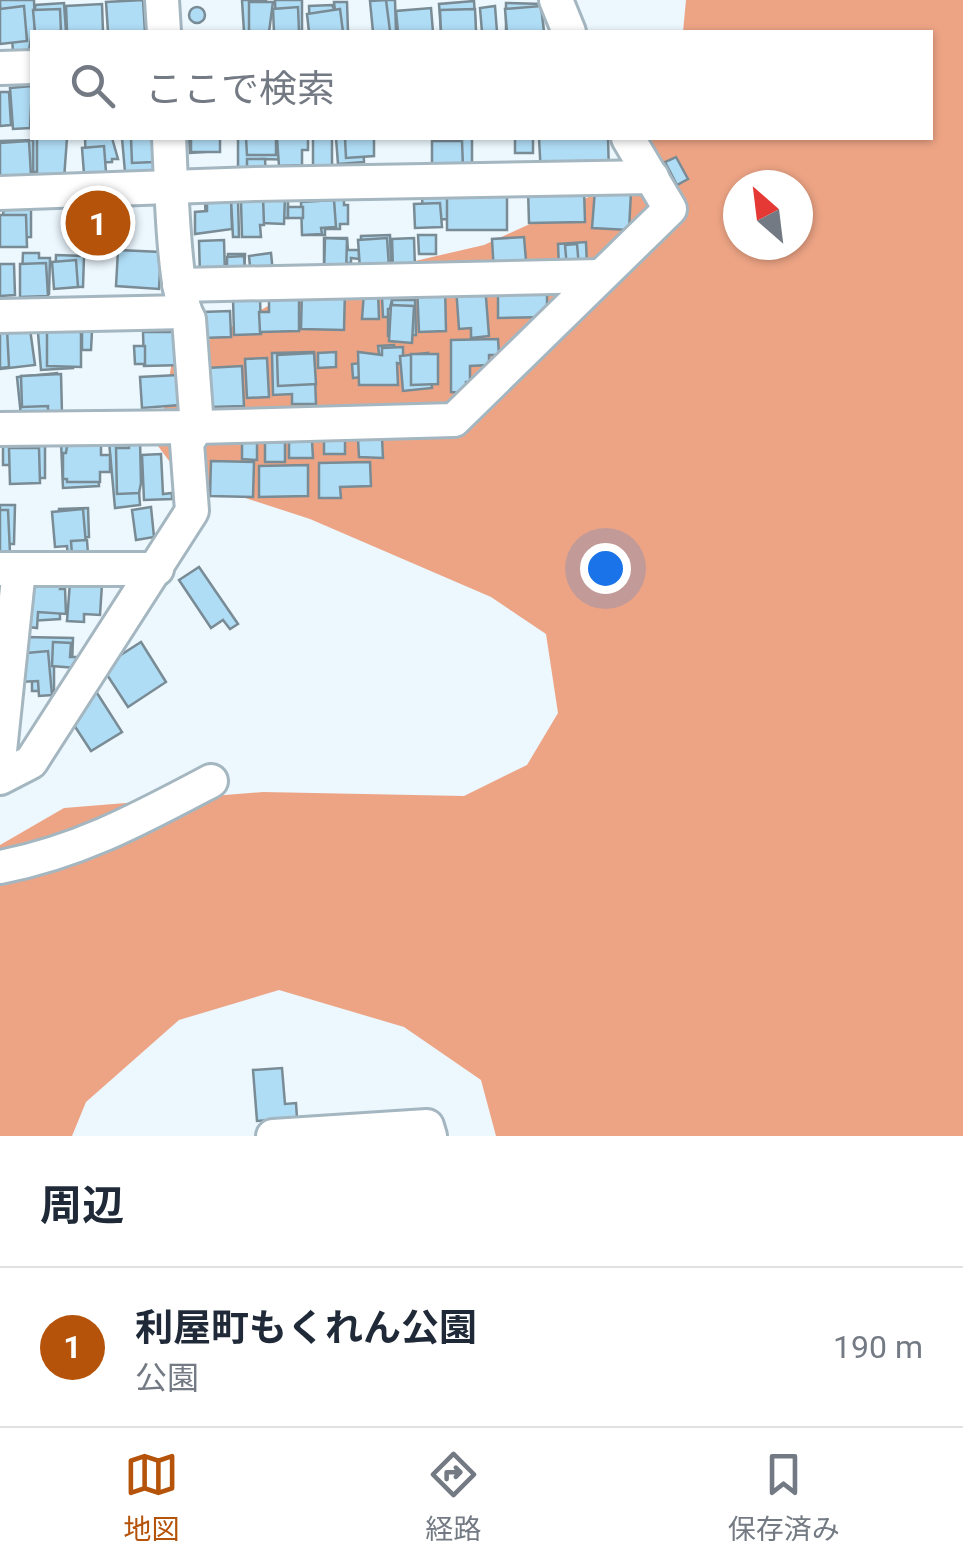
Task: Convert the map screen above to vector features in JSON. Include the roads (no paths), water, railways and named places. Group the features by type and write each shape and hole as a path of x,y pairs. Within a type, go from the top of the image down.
{"street":[{"path":"162,0 164,30"},
{"path":"556,0 568,30"},
{"path":"0,68 30,66"},
{"path":"0,778 31,762 192,512 188,443 197,428 170,140"},
{"path":"0,429 454,420 670,209 629,140"},
{"path":"0,193 652,176"},
{"path":"0,316 182,299 600,276"},
{"path":"0,751 10,569 157,569"},
{"path":"0,867 38,860 104,838 211,781"},
{"path":"273,1136 427,1126 430,1136"}],"place":[{"name":"利屋町もくれん公園","path":"98,223"}]}
